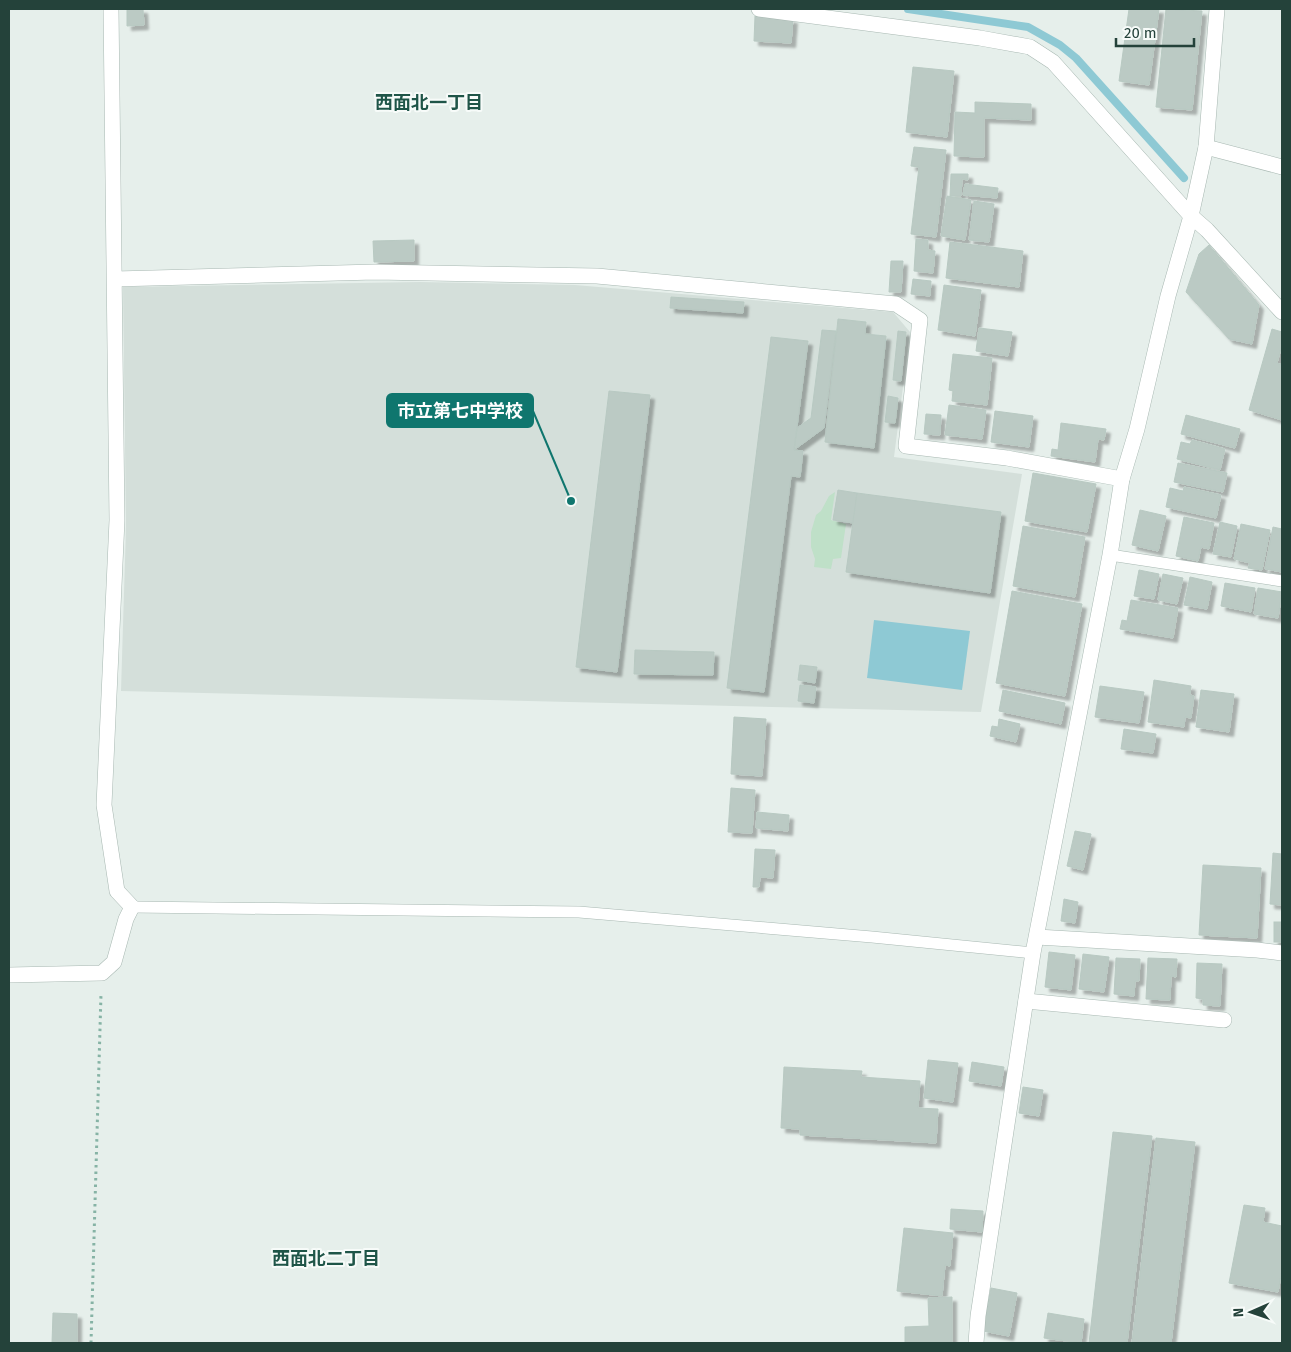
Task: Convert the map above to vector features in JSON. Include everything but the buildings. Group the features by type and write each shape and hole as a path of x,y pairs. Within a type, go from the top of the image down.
{"street":[{"path":"9,975 102,973 114,962 126,919 132,907 117,891 104,805 117,520 111,9"},
{"path":"759,9 980,38 1030,47 1053,62 1190,216 1207,230 1282,312"},
{"path":"976,1343 978,1316 1033,953 1110,556 1122,478 1137,429 1206,147 1216,9"},
{"path":"1206,147 1282,167"},
{"path":"115,279 392,272 597,276 896,304 920,320 906,446 1006,458 1122,478"},
{"path":"1037,936 1282,954"},
{"path":"1026,1001 1224,1020"}],"lane":[{"path":"1110,556 1282,581"},
{"path":"132,907 579,912 1033,953"}],"path":[{"path":"91,1343 102,973"}],"shaded area":[{"path":"420,282 575,285 893,312 910,332 894,457 1022,474 981,712 121,691 126,527 123,287"}],"green space":[{"path":"835,492 831,520 846,524 841,558 833,559 831,569 814,567 815,559 811,547 811,532 816,515 821,511 829,496"}],"water":[{"path":"874,620 970,631 962,690 867,678"}],"waterway":[{"path":"908,9 1028,27 1060,45 1076,58 1184,178"}],"place":[{"name":"市立第七中学校","path":"571,501"}],"district":[{"name":"西面北一丁目","path":"429,103"},
{"name":"西面北二丁目","path":"326,1259"}]}
